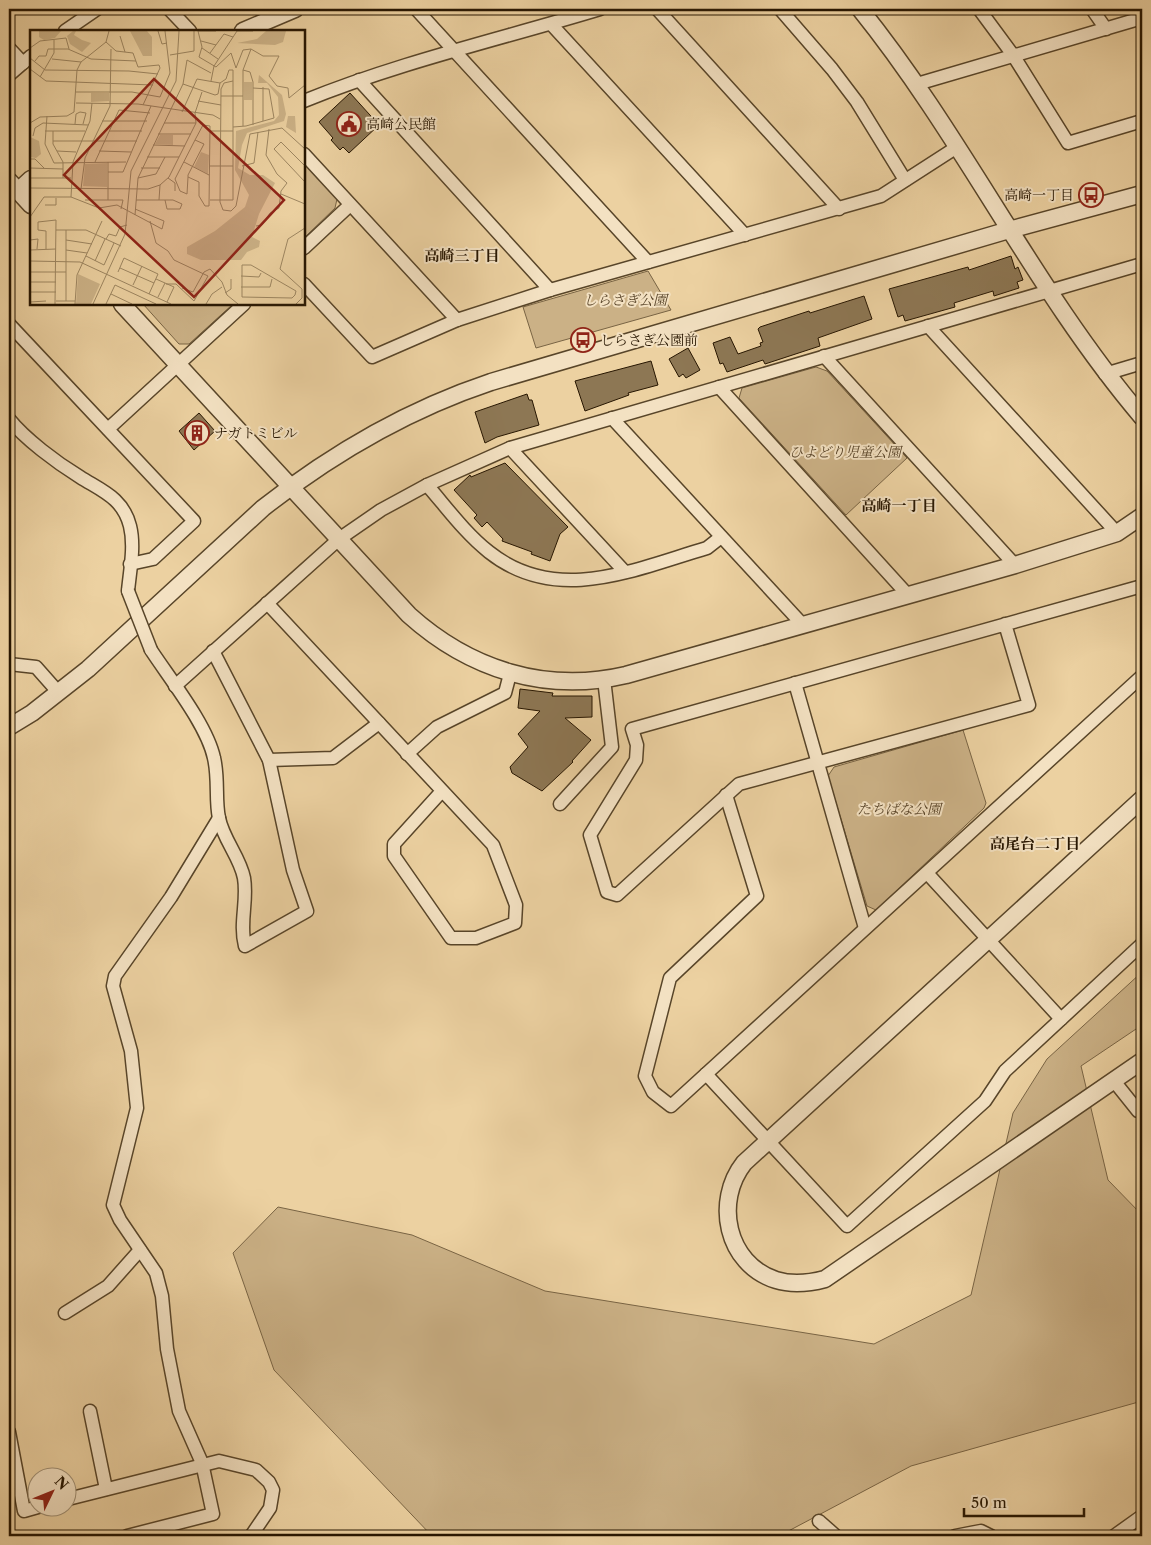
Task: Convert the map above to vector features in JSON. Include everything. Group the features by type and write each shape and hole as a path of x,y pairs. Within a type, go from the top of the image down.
{"street":[{"path":"66,30 97,9"},
{"path":"170,9 189,30"},
{"path":"245,30 295,9"},
{"path":"416,9 648,262"},
{"path":"305,101 359,80 454,50 600,9"},
{"path":"657,9 839,208"},
{"path":"780,9 842,82 905,180"},
{"path":"860,9 917,84 1009,230 1105,374 1142,417"},
{"path":"979,9 1013,55 1068,143 1142,121"},
{"path":"1092,9 1106,29"},
{"path":"917,84 1142,18"},
{"path":"551,24 745,235"},
{"path":"9,48 27,59 9,75"},
{"path":"359,80 550,290"},
{"path":"305,285 372,357 457,320 550,290 881,196 956,147"},
{"path":"305,155 457,320"},
{"path":"30,179 13,186 30,204"},
{"path":"9,727 60,693 263,508 340,452 391,423 456,394 1009,230 1142,194"},
{"path":"305,247 350,205"},
{"path":"175,686 339,539 381,510 427,485 510,448 1142,264"},
{"path":"123,305 409,615 428,632 458,651 510,674 564,682 604,680 803,625 1117,533 1142,516"},
{"path":"108,429 243,305"},
{"path":"9,324 194,521 153,559 130,564"},
{"path":"928,326 1117,533"},
{"path":"824,356 1015,564"},
{"path":"1105,374 1142,363"},
{"path":"720,387 908,594"},
{"path":"612,418 803,625"},
{"path":"9,419 26,436 72,471 105,490 125,512 130,527 128,591 151,650 211,745 218,778 219,818 241,866 244,880 241,930 245,946 307,911 293,870 269,760 214,651"},
{"path":"510,448 624,572"},
{"path":"427,485 474,539 512,567 534,576 557,581 587,581 624,572 707,548 721,537"},
{"path":"1005,624 1029,705 738,784 617,895 606,892 590,835 636,760 637,745 632,729 1005,624 1142,586"},
{"path":"267,603 408,754 492,845 516,905 516,923 476,938 450,938 394,856 394,844 442,791"},
{"path":"9,664 36,668 60,693"},
{"path":"408,754 437,727 505,693 510,674"},
{"path":"726,795 757,896 670,978 645,1076 653,1092 671,1106 1142,676"},
{"path":"560,804 612,747 604,680"},
{"path":"795,683 866,928"},
{"path":"269,760 333,758 379,724"},
{"path":"1142,799 744,1164 730,1186 727,1214 732,1241 750,1264 775,1280 791,1282 816,1281 839,1272 1142,1061"},
{"path":"127,1536 213,1514 202,1464 179,1411 167,1349 162,1296 156,1273 113,1205 137,1108 131,1051 113,986 115,976 171,897 219,818"},
{"path":"927,872 1061,1019"},
{"path":"706,1074 847,1226 985,1101 1005,1071 1142,944"},
{"path":"1114,1081 1138,1111 1142,1112"},
{"path":"66,1312 108,1286 140,1250"},
{"path":"90,1411 106,1489"},
{"path":"9,1432 24,1511 28,1510"},
{"path":"78,1496 220,1460 256,1470 269,1482 273,1490 270,1508 251,1536"},
{"path":"1114,1536 1142,1516"},
{"path":"819,1521 836,1536"},
{"path":"954,1536 981,1531 991,1536"}],"green space":[{"path":"305,164 337,199 335,208 305,237"},
{"name":"しらさぎ公園","path":"648,271 671,310 536,348 523,307"},
{"path":"144,305 232,305 189,344 179,344"},
{"name":"ひよどり児童公園","path":"816,367 827,371 907,458 846,515 739,398 742,388"},
{"name":"たちばな公園","path":"963,730 986,803 984,808 876,910 867,906 828,776 834,767"},
{"path":"1142,972 1142,1025 1081,1066 1108,1180 1142,1215 1142,1401 911,1466 779,1536 432,1536 274,1370 233,1253 278,1207 412,1235 545,1291 874,1344 971,1295 1013,1113 1047,1059"}],"building":[{"name":"高崎公民館","path":"350,93 379,125 349,153 343,147 340,150 331,140 333,138 319,122"},
{"path":"1011,256 1015,269 1018,267 1023,280 1017,282 1019,288 994,296 993,291 954,303 955,307 905,321 903,315 898,317 889,289 968,267 969,270"},
{"path":"864,296 872,319 818,338 820,346 765,364 763,360 727,372 723,363 720,364 713,343 730,337 738,354 761,346 760,343 763,342 758,329 760,327"},
{"path":"688,348 700,370 686,378 683,374 679,377 669,359"},
{"path":"651,361 658,385 628,393 629,395 585,411 575,381"},
{"path":"527,394 529,400 532,400 539,425 497,437 485,443 475,412"},
{"name":"ナガトミビル","path":"199,413 215,431 194,450 179,431"},
{"path":"505,463 568,527 560,534 550,561 502,541 503,539 487,522 482,527 474,518 477,515 454,490 470,475 471,477"},
{"path":"520,689 553,693 552,696 592,696 592,717 565,718 591,740 573,762 542,791 512,773 510,767 528,747 518,734 540,711 518,708"}],"place":[{"name":"高崎公民館","path":"349,124"},
{"name":"高崎一丁目","path":"1091,195"},
{"name":"しらさぎ公園前","path":"583,340"},
{"name":"ナガトミビル","path":"197,433"}],"district":[{"name":"高崎三丁目","path":"462,255"},
{"name":"高崎一丁目","path":"899,505"},
{"name":"高尾台二丁目","path":"1035,843"}]}
